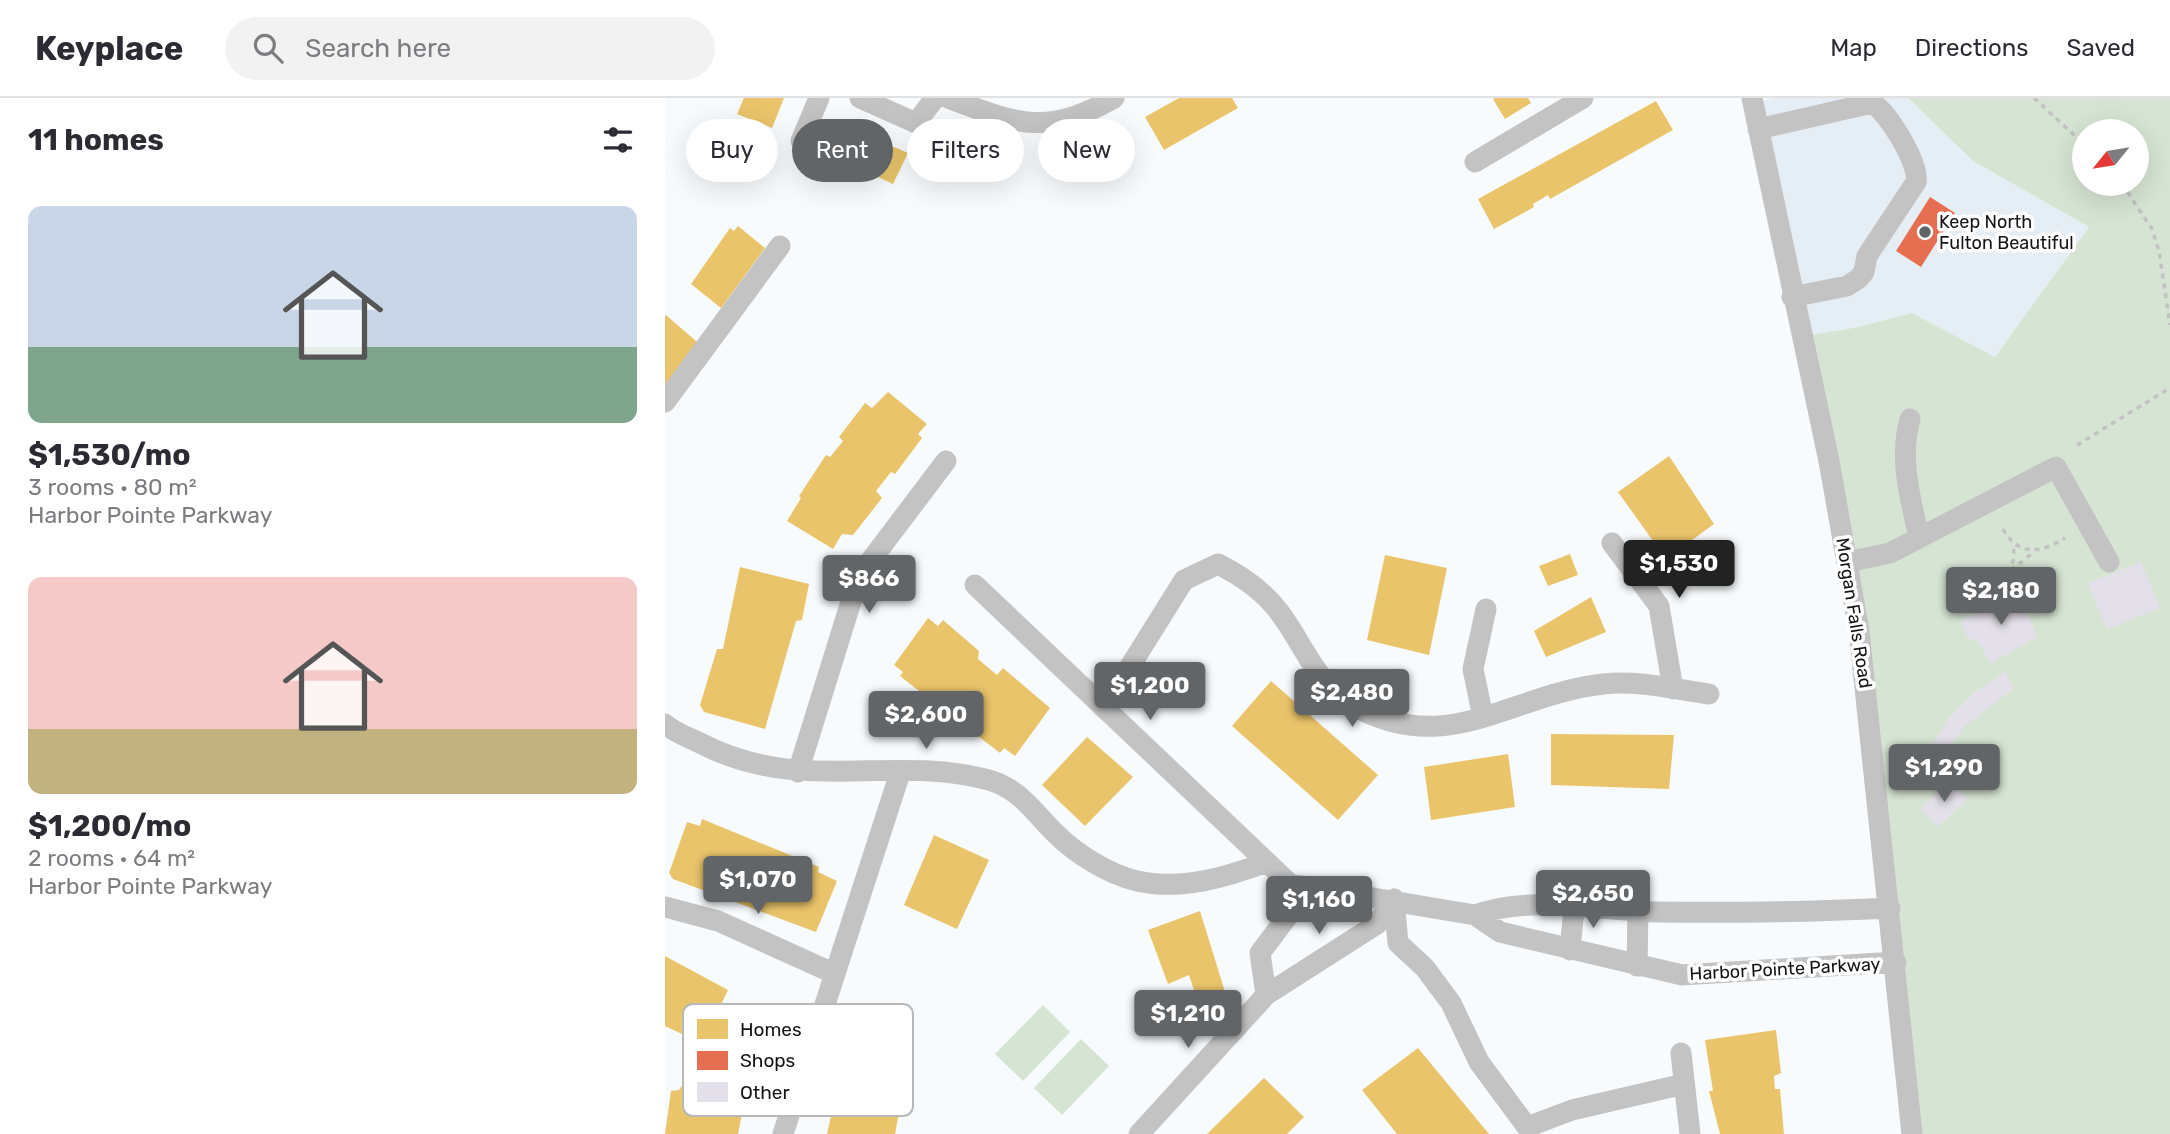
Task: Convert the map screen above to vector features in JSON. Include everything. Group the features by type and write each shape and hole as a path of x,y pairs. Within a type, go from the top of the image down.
{"street":[{"path":"810,119 819,98"},
{"path":"860,98 916,122 935,98"},
{"path":"949,98 1001,118 1028,123 1056,123 1083,115 1114,98"},
{"name":"Morgan Falls Road","path":"1752,98 1792,297 1829,461 1859,631 1913,1134"},
{"path":"1475,162 1575,100"},
{"path":"1758,129 1872,103 1883,109 1916,168 1916,182 1867,257 1864,272 1858,279 1847,286 1792,297"},
{"path":"665,402 781,246"},
{"path":"1910,419 1903,443 1908,489 1919,537"},
{"path":"798,772 859,576 946,461"},
{"path":"1847,562 1890,553 2056,467 2109,562"},
{"path":"1612,543 1659,606 1674,689"},
{"path":"1104,708 1184,580 1218,564 1246,579 1279,611 1320,674 1349,704 1393,724 1446,728 1603,684 1709,694"},
{"path":"975,585 1290,884 1308,889 1260,953 1266,995"},
{"path":"1483,717 1473,669 1486,609"},
{"path":"665,724 733,760 798,772 942,772 987,779 1019,794 1056,835 1094,862 1137,881 1221,879 1267,862"},
{"path":"824,1004 899,772"},
{"name":"Harbor Pointe Parkway","path":"1308,889 1394,899 1475,915 1500,932 1682,975 1896,962"},
{"path":"1139,1134 1266,995 1377,924 1394,899"},
{"path":"1394,899 1398,943 1425,968 1451,1003 1479,1062 1527,1127 1572,1110 1684,1084"},
{"name":"Harbor Pointe Parkway","path":"1475,915 1503,905 1790,913 1890,908"},
{"path":"665,907 718,921 834,973"},
{"path":"1570,950 1574,908"},
{"path":"1637,966 1638,910"},
{"path":"1681,1053 1690,1134"},
{"path":"783,1134 789,1116"}],"path":[{"path":"2033,98 2072,134"},
{"path":"2130,196 2152,229 2159,251 2170,325"},
{"path":"2077,445 2170,388"},
{"path":"2003,529 2013,543 2014,556 2010,571"},
{"path":"1994,604 1990,586 2034,552 2065,538"},
{"path":"2013,543 2034,552"}],"shaded area":[{"path":"1773,98 1908,98 1973,161 2089,227 1995,357 1912,313 1858,327 1794,338 1743,106"}],"green space":[{"path":"1908,98 2170,98 2170,1134 1907,1134 1877,756 1794,338 1858,327 1912,313 1995,357 2089,227 1973,161"},
{"path":"1043,1005 1070,1032 1023,1081 995,1054"},
{"path":"1081,1039 1109,1066 1062,1115 1034,1088"}],"building: Homes":[{"path":"744,98 784,98 776,119 750,119 737,114"},
{"path":"1179,98 1232,98 1238,108 1164,150 1145,117"},
{"path":"1528,98 1531,103 1505,119 1493,99"},
{"path":"1656,101 1673,130 1550,199 1548,195 1533,204 1534,207 1494,229 1478,199"},
{"path":"893,146 907,153 907,155 893,184 889,182 893,182"},
{"path":"738,226 765,248 721,308 691,284 730,228 734,231"},
{"path":"665,316 704,348 665,392"},
{"path":"888,392 927,424 918,434 922,438 895,474 891,472 876,491 882,498 853,535 842,534 833,549 787,521 801,498 799,496 826,455 830,457 843,441 839,437 865,403 872,408"},
{"path":"1669,456 1714,524 1666,559 1618,492"},
{"path":"1570,554 1578,575 1548,586 1539,566"},
{"path":"1385,555 1447,568 1429,655 1367,640"},
{"path":"740,567 809,584 802,620 796,621 765,729 704,712 700,705 717,649 723,649"},
{"path":"1591,597 1606,632 1546,657 1534,631"},
{"path":"928,618 938,626 943,620 979,651 978,659 997,675 1003,668 1050,708 1015,756 1004,748 1000,753 957,720 960,717 941,702 938,706 900,676 903,672 894,665"},
{"path":"1271,681 1378,775 1338,820 1232,726"},
{"path":"1551,734 1674,735 1669,789 1551,785"},
{"path":"1087,737 1133,777 1085,826 1042,785"},
{"path":"1508,754 1515,807 1431,820 1424,767"},
{"path":"702,819 819,867 818,872 837,881 816,932 673,879 669,873 687,822 700,826"},
{"path":"934,835 989,860 957,929 904,905"},
{"path":"1200,911 1225,992 1198,1002 1189,975 1168,984 1148,930"},
{"path":"665,956 728,990 721,1004 683,1004 683,1035 665,1026"},
{"path":"1776,1030 1781,1073 1774,1076 1775,1089 1780,1089 1784,1134 1720,1134 1709,1091 1713,1091 1705,1040"},
{"path":"1418,1048 1489,1134 1397,1134 1362,1090"},
{"path":"1264,1078 1304,1117 1287,1134 1207,1134"},
{"path":"683,1084 683,1116 742,1116 738,1134 665,1134 671,1091 679,1090"},
{"path":"831,1116 898,1116 895,1134 827,1134"}],"building: Shops":[{"name":"Keep North Fulton Beautiful","path":"1930,197 1955,213 1921,267 1896,251"}],"building: Other":[{"path":"2141,562 2160,608 2107,630 2088,583"},
{"path":"2019,591 2037,637 1991,663 1975,638 1969,641 1960,621"},
{"path":"2005,672 2014,688 1964,727 1944,755 1932,746 1949,717 1975,692"},
{"path":"1950,781 1968,799 1937,827 1920,809"}],"place":[{"name":"Keep North Fulton Beautiful","path":"1925,232"}]}
